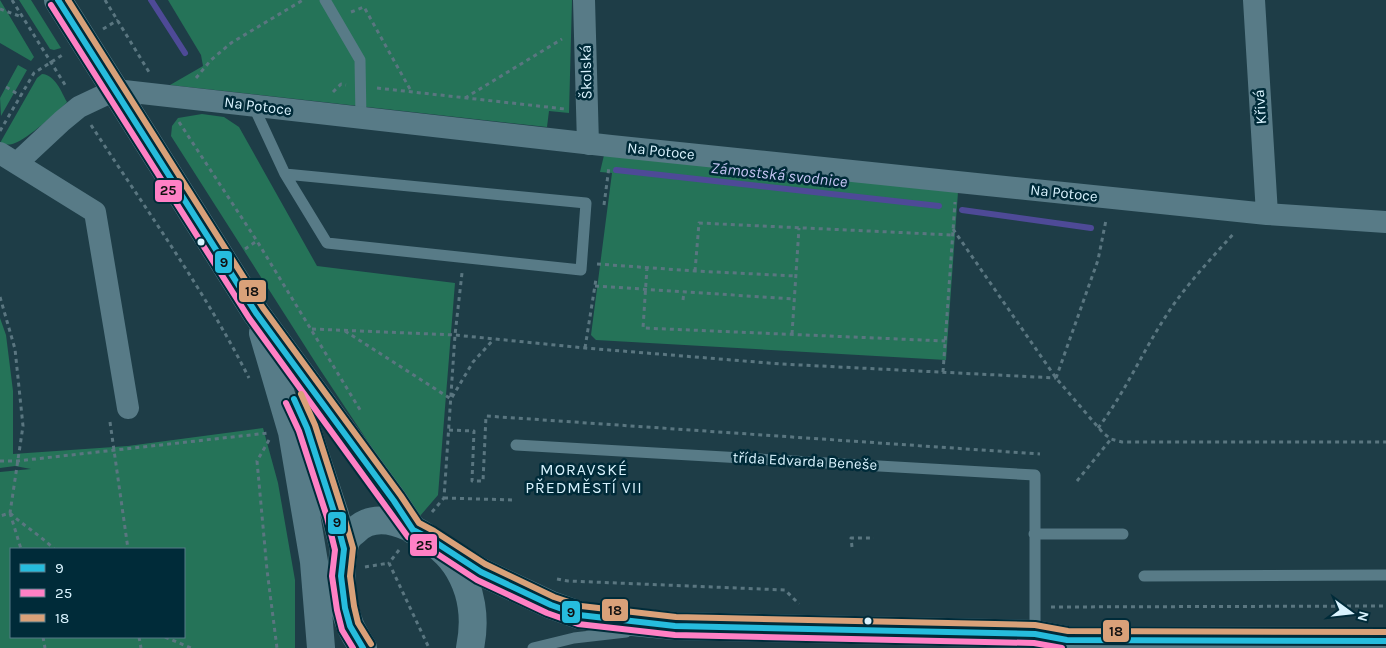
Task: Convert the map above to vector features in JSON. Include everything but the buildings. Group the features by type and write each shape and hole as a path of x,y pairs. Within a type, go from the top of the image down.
{"street":[{"path":"58,0 256,313 394,501 414,532"},
{"name":"Školská","path":"584,0 588,144"},
{"name":"Křivá","path":"1254,0 1267,214"},
{"path":"115,90 79,107 8,158 95,212 119,411"},
{"name":"Na Potoce","path":"115,90 588,144 1267,214 1386,222"},
{"path":"256,313 306,428 350,559"},
{"path":"256,313 292,432 314,562 321,648"},
{"path":"364,648 350,626 342,592 341,576 350,559 347,538 358,527 367,522 383,520 428,538 482,572 551,605 579,615 612,620 675,626 1035,634 1068,640 1386,641"},
{"path":"442,548 464,580 472,606 473,633 470,648"},
{"path":"329,648 342,592"}],"lane":[{"path":"325,0 360,60 360,119"},
{"path":"252,105 285,174 327,243 581,270 586,204 285,174"},
{"name":"třída Edvarda Beneše","path":"516,445 1035,475 1035,634"},
{"path":"1034,534 1123,534"},
{"path":"1144,576 1386,575"},
{"path":"533,648 574,638 675,626"}],"path":[{"path":"12,0 79,107 194,283 230,341 250,382"},
{"path":"105,0 152,76"},
{"path":"193,82 211,60 231,43 303,0"},
{"path":"346,6 350,13 364,7 411,92"},
{"path":"0,9 22,17"},
{"path":"0,131 34,73 118,20"},
{"path":"465,98 569,35"},
{"path":"328,95 334,92 341,84 567,109"},
{"path":"6,87 21,96"},
{"path":"179,122 257,241 365,417"},
{"path":"943,372 957,181"},
{"path":"1056,378 1098,260 1111,198"},
{"path":"695,272 699,223 953,235"},
{"path":"1098,428 1123,393 1164,319 1183,291 1241,226"},
{"path":"792,334 799,228"},
{"path":"953,229 1056,378 1098,428 1111,439 1122,442 1386,442"},
{"path":"245,249 257,241"},
{"path":"389,563 444,498 455,335 464,258"},
{"path":"597,264 695,272 796,276"},
{"path":"647,267 643,328 945,341"},
{"path":"194,283 199,279"},
{"path":"595,286 794,299"},
{"path":"683,300 684,292"},
{"path":"0,297 15,349 23,426 10,513 22,548"},
{"path":"312,329 455,335 781,364 1056,378"},
{"path":"344,331 451,399"},
{"path":"451,399 473,362 494,339"},
{"path":"119,411 114,451 128,548"},
{"path":"449,430 474,432 472,480 482,481 486,416 1040,454"},
{"path":"0,461 17,461 272,433 257,461 267,570 277,648"},
{"path":"1077,481 1111,439"},
{"path":"444,498 514,500"},
{"path":"0,516 10,513"},
{"path":"10,513 22,525 43,538 53,548"},
{"path":"852,547 851,538 874,538"},
{"path":"350,559 389,563"},
{"path":"389,563 429,648"},
{"path":"550,577 568,581 785,590 801,606"},
{"path":"1066,608 1386,606"},
{"path":"167,638 191,648"}],"green space":[{"path":"0,0 34,57 31,61 0,43"},
{"path":"19,0 31,0 61,48 50,49"},
{"path":"168,0 572,0 569,113 549,111 547,127 170,85 203,66 201,55"},
{"path":"18,65 27,70 1,116 0,98"},
{"path":"42,74 54,80 67,102 27,136 15,143 0,143 37,78"},
{"path":"202,114 224,117 239,127 317,266 455,283 438,495 420,516 408,502 317,365 171,136 172,126 178,118"},
{"path":"605,151 958,192 946,360 596,340 591,335 612,173 600,172"},
{"path":"0,318 6,335 13,391 13,454 128,446 263,428 278,483 295,580 295,648 0,648 0,472 31,469 15,466 0,468"}],"waterway":[{"name":"Zámostská svodnice","path":"151,0 185,53"},
{"name":"Zámostská svodnice","path":"616,170 939,206"},
{"name":"Zámostská svodnice","path":"962,210 1091,228"}],"transit line":[{"name":"9","path":"58,0 256,313 394,501 413,530 429,538 481,572 551,605 579,615 675,626 1035,634 1067,640 1386,641"},
{"name":"18","path":"68,0 263,308 419,523 485,564 554,597 581,606 676,617 1035,625 1068,631 1386,632"},
{"name":"25","path":"51,5 249,318 408,537 477,580 547,613 578,624 675,635 1034,643 1062,648"},
{"name":"18","path":"301,394 315,425 353,548 350,576 354,606 358,623 371,644"},
{"name":"9","path":"294,399 307,428 335,515 344,549 341,576 345,608 350,626 363,648"},
{"name":"25","path":"286,403 299,431 327,517 335,550 332,576 337,610 342,630 353,648"}],"district":[{"name":"MORAVSKÉ PŘEDMĚSTÍ VII","path":"584,478"}]}
